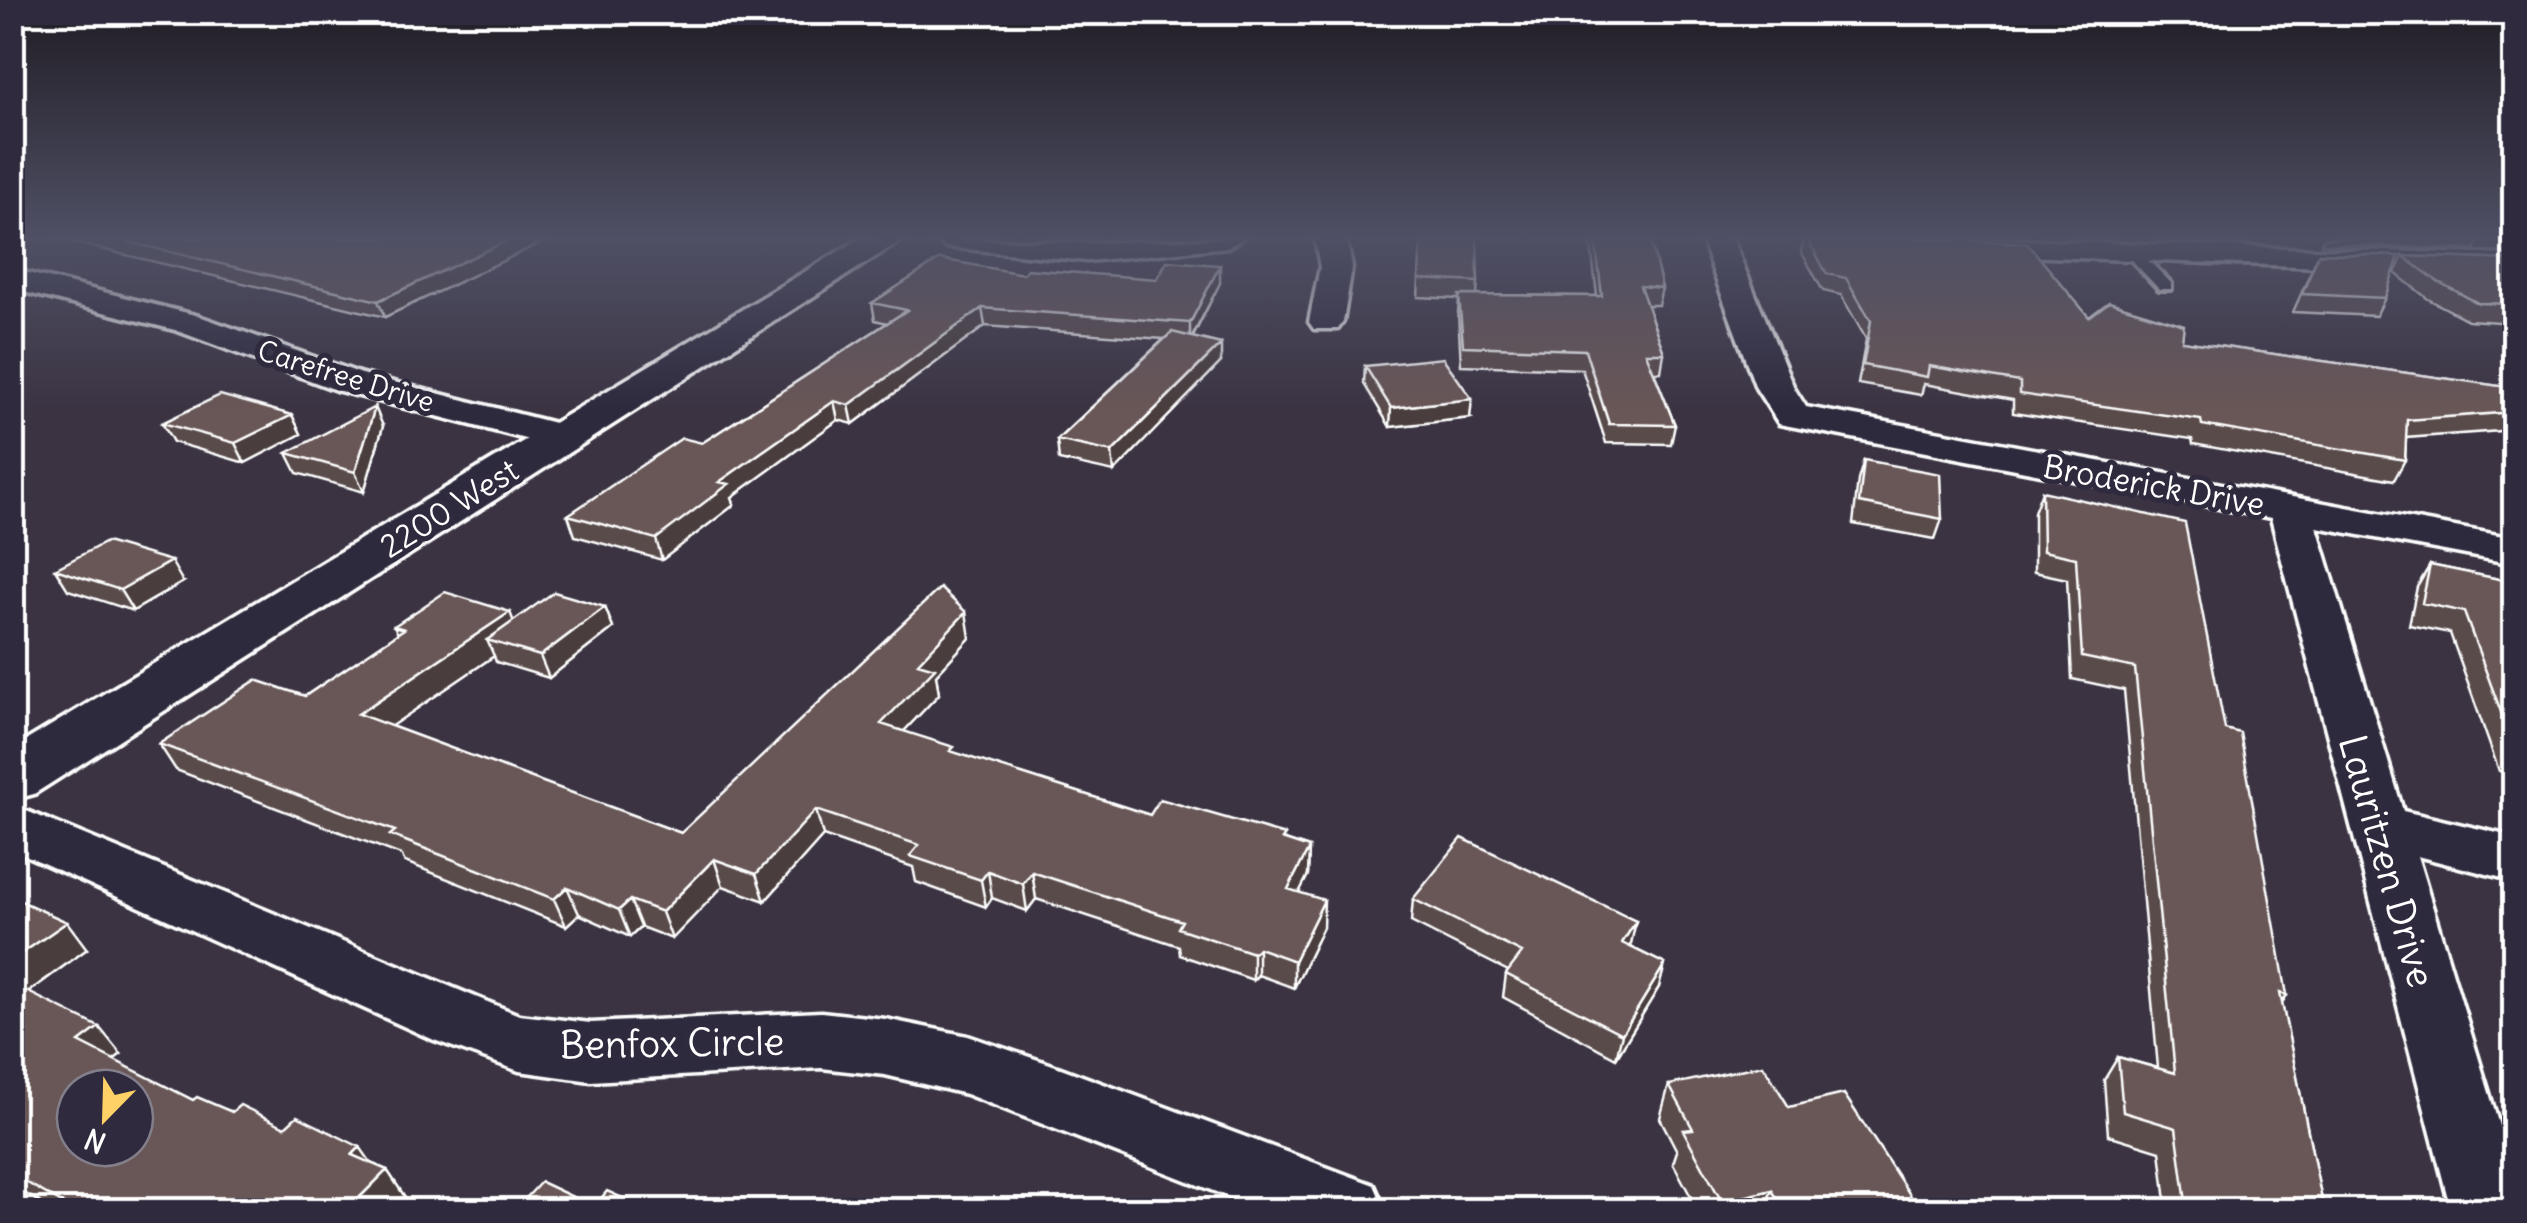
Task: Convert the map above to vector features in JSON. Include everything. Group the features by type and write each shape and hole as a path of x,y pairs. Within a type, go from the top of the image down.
{"street":[{"name":"Carefree Drive","path":"75,295 187,324 349,382 564,437"},
{"name":"2200 West","path":"12,778 794,295"},
{"path":"1326,322 1330,295"},
{"name":"Broderick Drive","path":"1738,295 1775,388 1793,416 2514,552"},
{"name":"Lauritzen Drive","path":"2290,510 2376,826 2488,1210"},
{"name":"Benfox Circle","path":"12,825 457,1021 518,1043 591,1052 821,1040 885,1047 968,1066 1050,1094 1348,1210"},
{"path":"2376,826 2514,859"}],"building":[{"path":"353,295 391,295 378,301"},
{"path":"884,295 1204,295 1190,323 982,308 849,405 834,401 719,482 729,484 656,539 568,515 682,438 702,443 907,310 872,303"},
{"path":"1459,295 1643,295 1664,353 1646,353 1675,425 1609,424 1585,350 1463,346"},
{"path":"1856,295 2071,295 2089,317 2109,302 2184,325 2182,341 2514,388 2514,412 2407,420 2405,460 2202,425 2201,420 2020,394 2020,382 1929,366 1927,377 1863,365 1871,321"},
{"path":"2324,295 2386,295 2385,298"},
{"path":"2463,295 2514,295 2514,304 2478,303"},
{"path":"1172,332 1221,344 1112,452 1057,440"},
{"path":"1443,358 1472,399 1391,408 1365,366"},
{"path":"220,395 292,415 235,443 162,423"},
{"path":"375,407 355,472 287,453"},
{"path":"1864,460 1940,474 1942,519 1859,503"},
{"path":"2042,491 2185,523 2225,729 2240,733 2287,995 2280,993 2324,1210 2187,1210 2176,1128 2123,1112 2118,1057 2175,1073 2135,668 2082,657 2076,558 2043,551"},
{"path":"106,542 171,561 120,590 55,569"},
{"path":"2430,565 2514,582 2514,747 2464,612 2422,603"},
{"path":"940,588 966,612 918,663 935,668 881,724 954,747 950,751 1150,815 1160,799 1285,835 1282,839 1309,848 1288,889 1324,900 1294,961 1258,948 1253,953 1178,928 1182,921 1032,872 1023,884 988,871 981,880 910,856 919,845 816,810 756,874 714,859 662,912 630,900 619,910 567,887 554,899 390,835 395,831 159,744 256,680 305,696 404,629 394,626 445,592 510,612 358,714 681,833"},
{"path":"554,592 605,607 540,656 487,640"},
{"path":"1462,838 1636,921 1622,943 1665,964 1622,1034 1506,974 1522,953 1413,899"},
{"path":"12,897 67,922 12,960"},
{"path":"12,984 99,1027 79,1042 130,1068 55,1068 55,1168 155,1168 155,1081 193,1100 197,1097 232,1112 240,1105 285,1127 297,1116 360,1147 352,1155 387,1170 347,1210 74,1210 12,1174"},
{"path":"1763,1065 1789,1107 1844,1094 1920,1210 1784,1210 1772,1190 1722,1202 1683,1130 1693,1129 1669,1085"},
{"path":"541,1182 594,1207 607,1191 649,1210 515,1210"}]}
